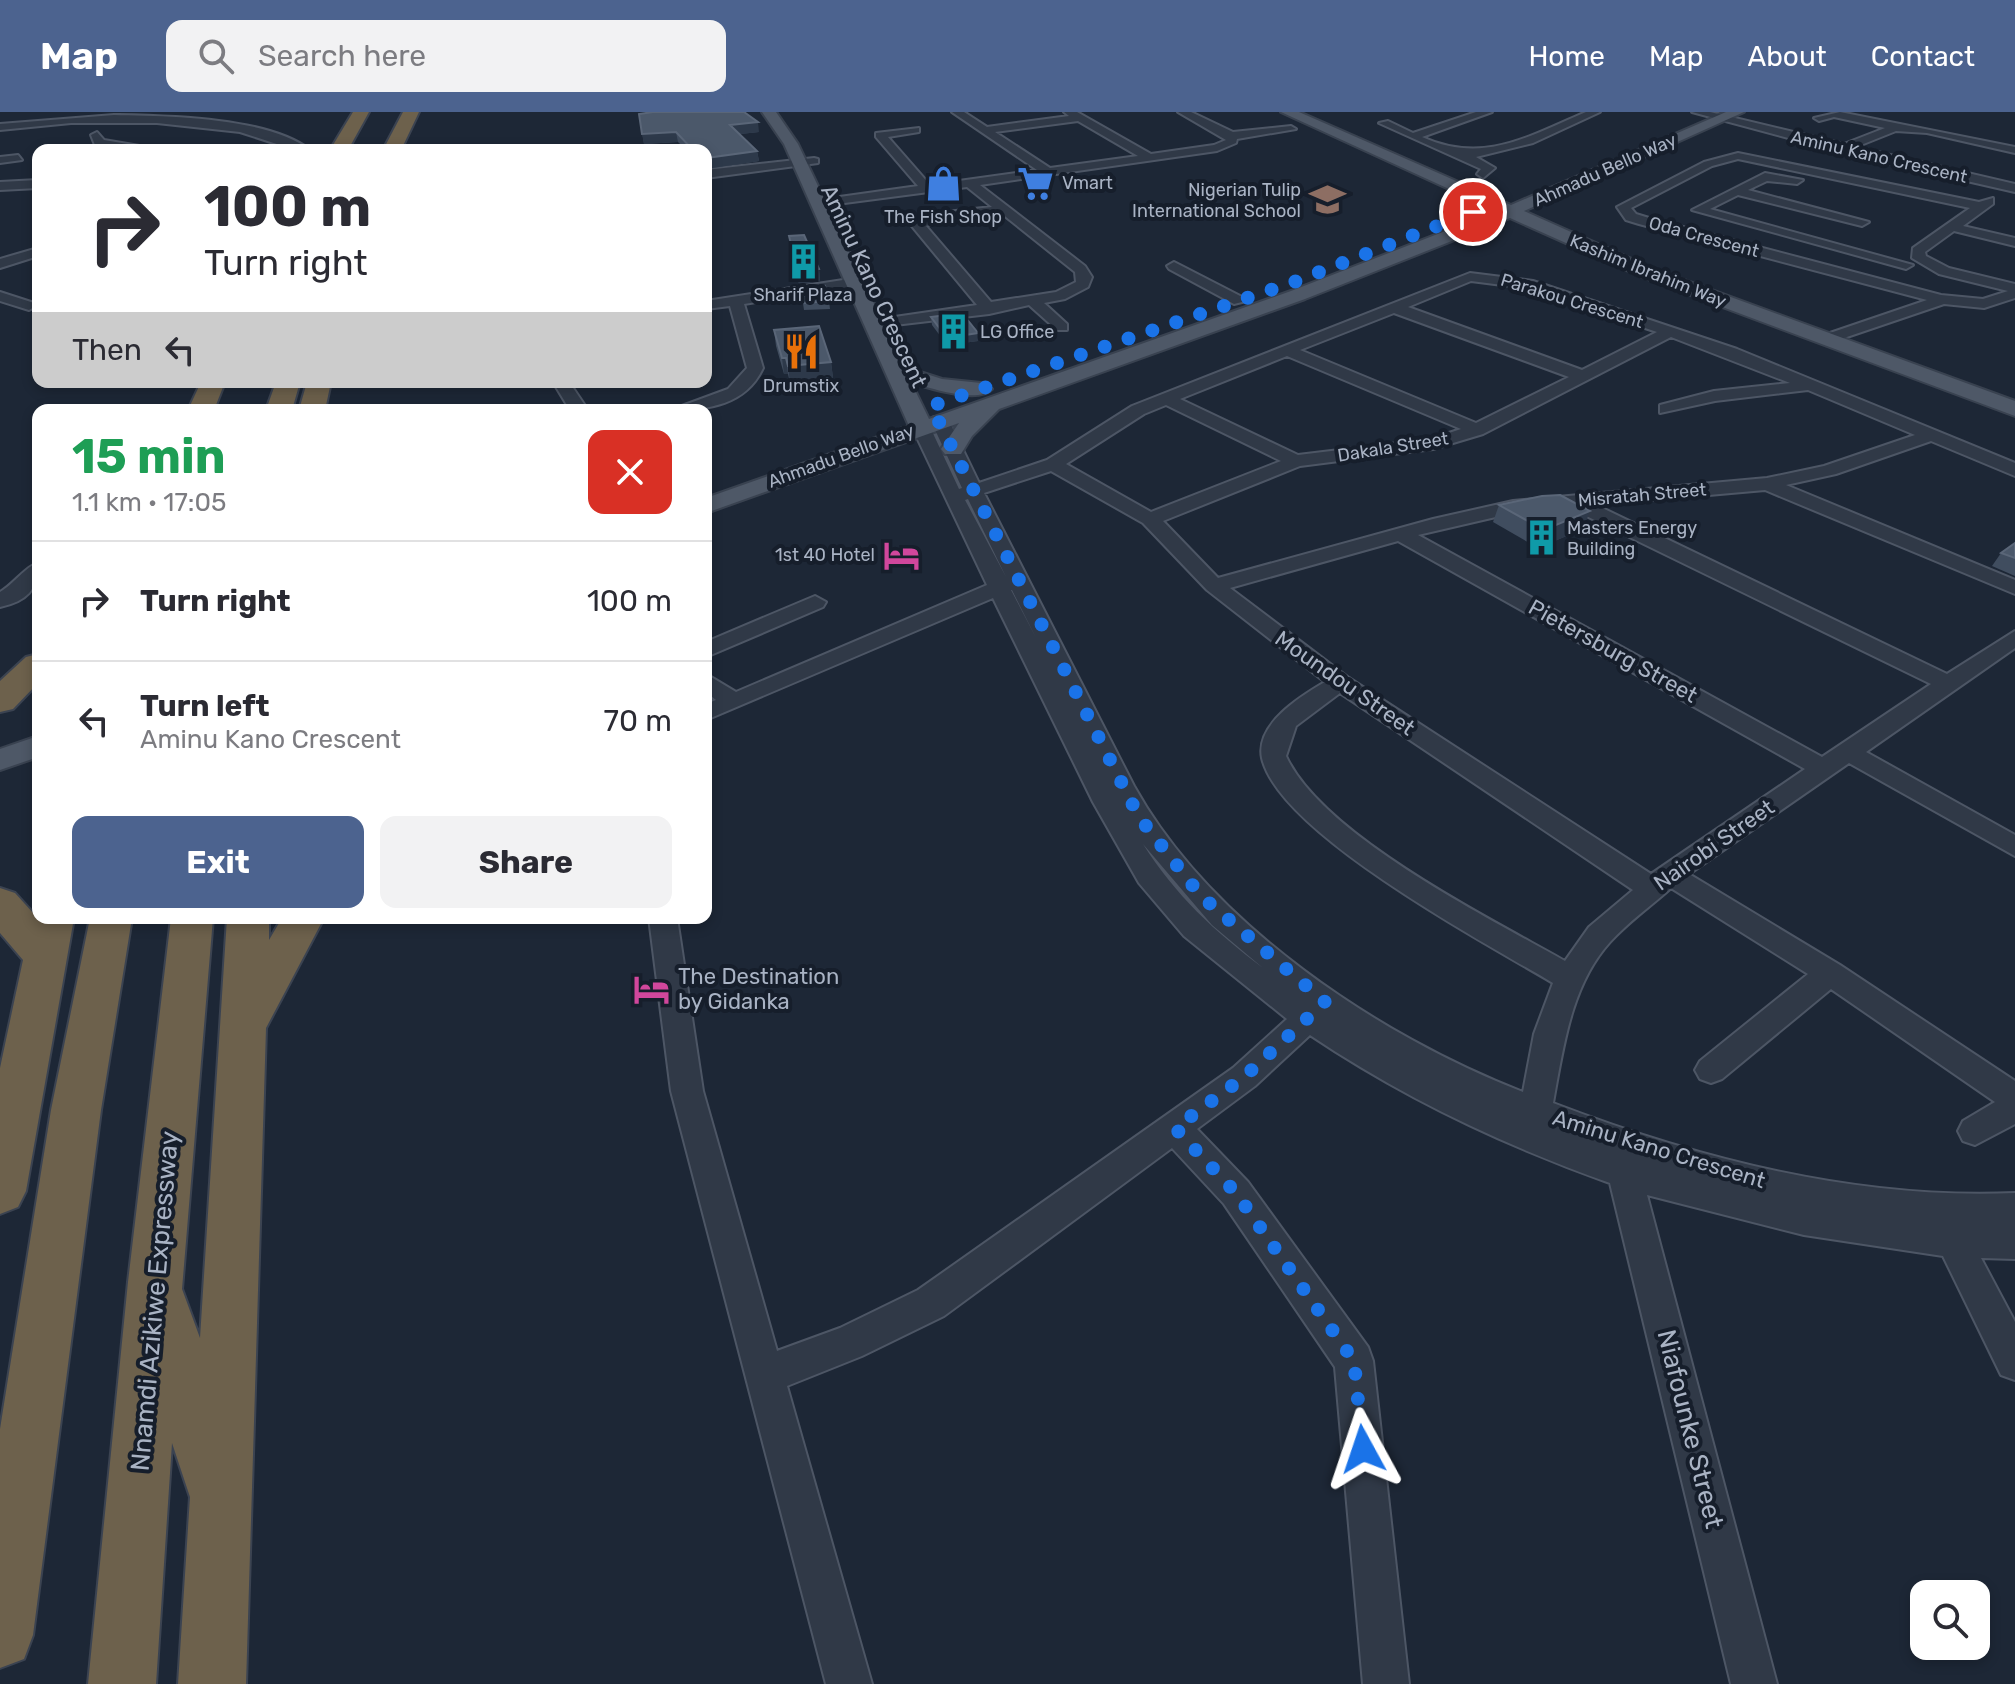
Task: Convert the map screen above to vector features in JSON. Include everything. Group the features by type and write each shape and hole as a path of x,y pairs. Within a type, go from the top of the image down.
{"highway":[{"path":"342,144 357,119 378,112"},
{"path":"362,144 378,112"},
{"path":"395,144 411,112"},
{"path":"0,701 32,670"},
{"path":"0,904 48,936 0,1191"},
{"path":"0,1635 76,1110 110,924"},
{"name":"Nnamdi Azikiwe Expressway","path":"122,1684 155,1282 191,924"},
{"path":"212,1684 248,924"},
{"path":"244,1026 300,924"},
{"path":"155,1282 220,1507"}],"main road":[{"name":"Aminu Kano Crescent","path":"769,112 806,162"},
{"name":"Aminu Kano Crescent","path":"785,112 862,281 874,325 924,424"},
{"name":"Kashim Ibrahim Way","path":"1303,112 1475,185 1510,210 1687,288 2015,409"},
{"name":"Ahmadu Bello Way","path":"987,396 1298,295 1510,210 1717,116"},
{"name":"Kashim Ibrahim Way","path":"1290,120 1475,185"},
{"path":"1475,185 1510,210"},
{"name":"Kashim Ibrahim Way","path":"1510,210 1835,336 2015,400"},
{"name":"Ahmadu Bello Way","path":"712,483 924,424 987,396 1239,301 1510,210"},
{"name":"Aminu Kano Crescent","path":"862,281 894,323 917,377 924,424"},
{"path":"917,377 987,396 974,420 924,424"},
{"name":"Ahmadu Bello Way","path":"712,504 853,452 906,448 924,424"},
{"path":"0,740 32,740"},
{"path":"0,760 32,743"}],"street":[{"path":"0,127 114,112 240,121 270,130 294,144"},
{"path":"957,112 1050,173"},
{"path":"1185,113 1203,112"},
{"path":"1415,136 1487,112"},
{"path":"1458,153 1500,149 1595,112"},
{"path":"1185,113 1231,136 1290,120"},
{"path":"1819,118 1831,114 2015,150"},
{"path":"985,130 1074,115 1150,158"},
{"name":"Aminu Kano Crescent","path":"1717,116 2012,186"},
{"path":"1384,123 1489,168 1475,185"},
{"path":"1843,148 1883,130 1904,129"},
{"path":"915,130 880,135 928,190"},
{"path":"97,135 99,143 107,144"},
{"path":"826,203 972,185 1217,148 1227,145 1231,136"},
{"name":"Oda Crescent","path":"1982,207 1756,158 1726,157 1623,207 1631,217 1941,299 1984,304 2015,290"},
{"path":"0,160 18,158"},
{"path":"712,173 806,162"},
{"path":"1694,172 1862,222"},
{"path":"1879,200 1770,175 1698,210 1906,265"},
{"path":"0,186 32,184"},
{"path":"874,325 1033,301 1074,290 1085,277 1080,269 999,210 972,185"},
{"path":"2012,186 1918,251 1919,258 1944,271 2015,290"},
{"path":"989,310 918,225 926,219 999,210"},
{"path":"1709,239 1739,222"},
{"path":"1952,227 2015,242"},
{"path":"0,264 32,254"},
{"path":"1174,266 1239,301"},
{"name":"Parakou Crescent","path":"965,494 1053,464 1138,410 1457,280 1489,277 1528,284 1671,331 2015,470"},
{"path":"712,304 862,281"},
{"path":"0,296 29,306"},
{"path":"1835,336 1941,299"},
{"path":"700,404 730,395 752,378 755,368 736,300"},
{"path":"1033,301 1062,327"},
{"path":"1393,307 1582,376"},
{"name":"Dakala Street","path":"1150,519 1296,461 1433,444 1477,430 1671,331"},
{"path":"1288,351 1477,430"},
{"path":"1666,409 1714,396 1809,385"},
{"path":"1167,399 1296,461"},
{"path":"924,424 965,494 1137,860 1169,903 1425,1091 1533,1126 1625,1175 1716,1201 1819,1223 1946,1227 2015,1242"},
{"name":"Misratah Street","path":"1214,586 1401,534 1513,507 1767,484 1829,470 1929,436"},
{"name":"Moundou Street","path":"1053,464 1150,519 1214,586 1341,683 1660,881 1830,973 2009,1094 2013,1108 1975,1131"},
{"path":"1767,484 2015,588"},
{"path":"1571,501 1949,684"},
{"name":"Pietersburg Street","path":"1401,534 1824,769"},
{"path":"0,601 24,587 32,577"},
{"path":"712,710 1006,583"},
{"path":"712,647 815,602"},
{"name":"Nairobi Street","path":"1533,1126 1550,1034 1570,978 1599,935 1660,881 2015,638"},
{"path":"1341,683 1307,702 1286,724 1275,743 1274,761 1285,780 1328,823 1382,865 1570,978"},
{"path":"712,685 732,700"},
{"path":"1849,753 2015,847"},
{"path":"664,924 687,1091 849,1684"},
{"path":"1711,1070 1830,973"},
{"path":"766,1375 849,1343 931,1303 1244,1077 1316,1012"},
{"name":"Aminu Kano Crescent","path":"1533,1126 1946,1227 2015,1209"},
{"path":"1175,1128 1236,1193 1354,1361 1386,1684"},
{"name":"Niafounke Street","path":"1625,1175 1754,1684"},
{"path":"1946,1227 2015,1361"}],"building":[{"path":"744,112 758,122 730,125 757,151 712,157 712,144 687,144 676,132 642,134 639,114"},
{"path":"804,235 819,269 798,272 789,236"},
{"path":"825,286 829,301 803,303 801,290"},
{"path":"962,313 978,333 947,338 931,317"},
{"path":"819,326 831,362 788,366 786,358 782,358 774,330"},
{"path":"1560,495 1590,511 1544,530 1499,505 1542,496"},
{"path":"2015,543 2015,558 2001,553"}],"place":[{"name":"The Fish Shop","path":"943,183"},
{"name":"Vmart","path":"1036,183"},
{"name":"Nigerian Tulip International School","path":"1327,200"},
{"name":"Sharif Plaza","path":"803,261"},
{"name":"LG Office","path":"954,332"},
{"name":"Drumstix","path":"801,352"},
{"name":"Masters Energy Building","path":"1541,538"},
{"name":"1st 40 Hotel","path":"901,555"},
{"name":"The Destination by Gidanka","path":"652,989"}],"route":[{"path":"1363,1449 1354,1361 1236,1193 1175,1128 1244,1077 1325,1002 1201,896 1154,841 1017,580 931,406 1294,282 1473,212"}]}
